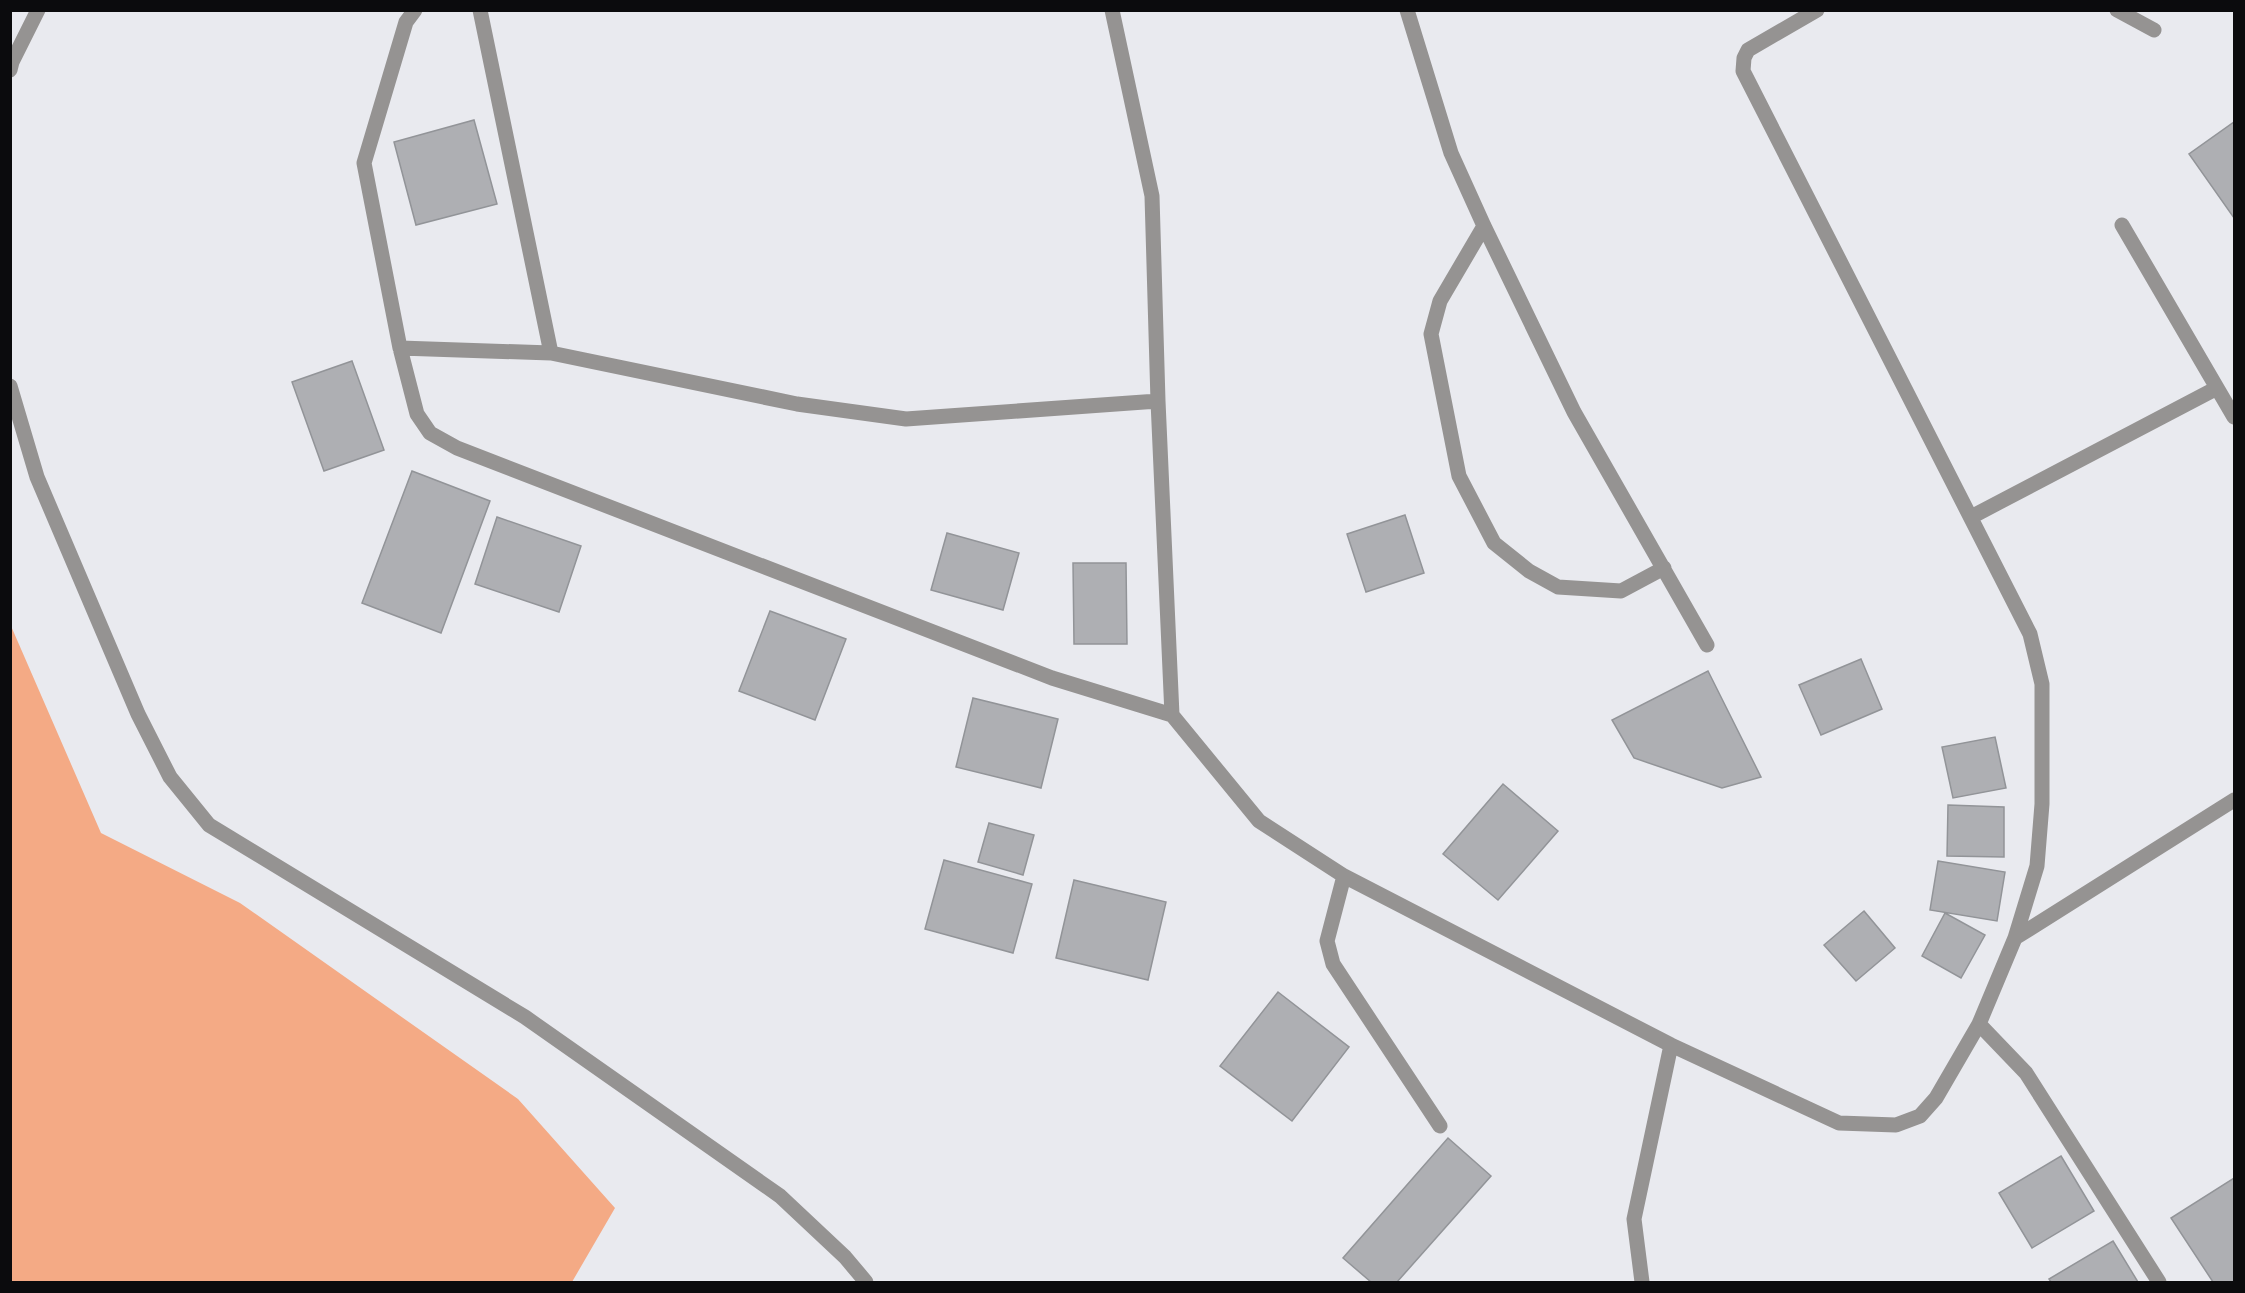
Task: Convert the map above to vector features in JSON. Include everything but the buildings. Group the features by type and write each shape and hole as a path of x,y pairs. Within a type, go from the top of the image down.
{"street":[{"path":"10,70 38,10"},
{"path":"415,10 406,22 364,163 400,348 417,414 430,433 457,448 1052,678 1173,715 1259,821 1344,876 1671,1045 1839,1123 1896,1125 1920,1116 1936,1098 1978,1024 2015,938 2037,866 2043,804 2042,684 2030,633 1743,71 1744,58 1749,50 1817,10"},
{"path":"480,10 551,353"},
{"path":"1112,10 1152,196 1158,401 1173,715"},
{"path":"1407,10 1451,153 1484,226 1574,412 1707,645"},
{"path":"2117,10 2154,30"},
{"path":"2122,225 2235,417"},
{"path":"1484,226 1440,301 1431,334 1459,476 1489,534 1494,543 1529,571 1558,587 1621,591 1664,568"},
{"path":"400,348 551,353 797,405 906,419 1158,401"},
{"path":"10,386 37,477 138,714 170,777 209,825 525,1017 780,1196 845,1257 867,1282"},
{"path":"1971,517 2217,388"},
{"path":"2015,938 2235,800"},
{"path":"1344,876 1327,941 1333,963 1440,1126"},
{"path":"1978,1024 2026,1073 2159,1282"},
{"path":"1642,1282 1634,1219 1671,1045"}],"shaded area":[{"path":"11,626 101,833 240,903 518,1099 615,1208 572,1282 11,1282"}]}
